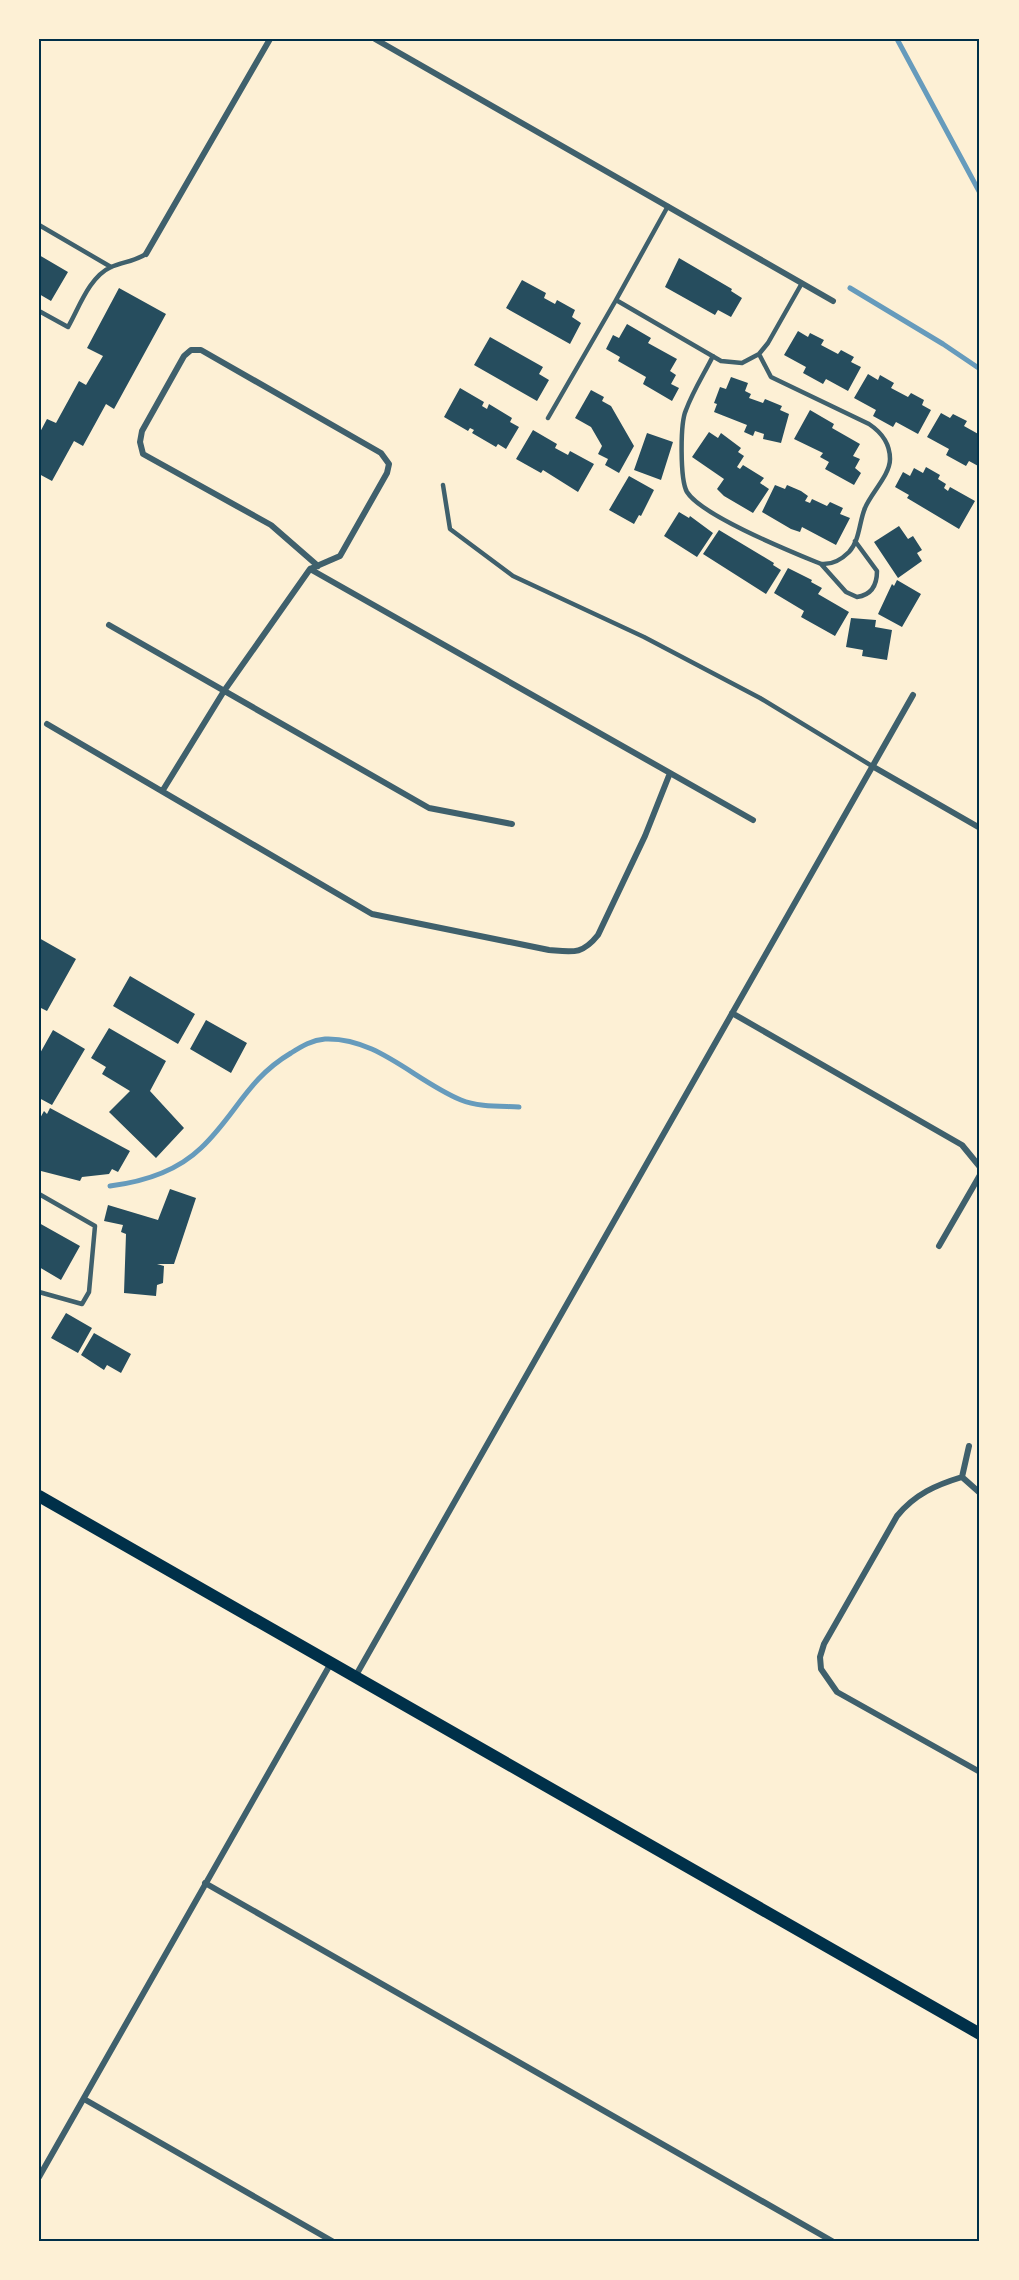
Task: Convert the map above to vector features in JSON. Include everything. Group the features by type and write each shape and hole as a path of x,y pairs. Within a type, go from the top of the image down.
{"main road":[{"path":"39,1496 980,2034"}],"street":[{"path":"146,254 270,39"},
{"path":"375,39 833,301"},
{"path":"163,790 224,691 310,569 318,567 340,556 387,473 388,464 381,453 201,350 191,350 184,356 142,431 140,442 143,454 270,525 318,567"},
{"path":"310,569 753,820"},
{"path":"109,625 429,808 512,824"},
{"path":"356,1677 913,695"},
{"path":"47,724 372,914 549,950 576,952 588,947 598,935 645,836 670,773"},
{"path":"872,766 980,828"},
{"path":"732,1013 962,1145 980,1167"},
{"path":"939,1246 980,1175"},
{"path":"962,1477 969,1446"},
{"path":"962,1477 980,1493"},
{"path":"962,1477 921,1493 907,1503 897,1516 824,1644 820,1657 821,1669 827,1682 837,1692 980,1772"},
{"path":"39,2177 331,1663"},
{"path":"205,1883 832,2241"},
{"path":"84,2099 332,2241"}],"lane":[{"path":"548,418 668,206"},
{"path":"39,225 111,267"},
{"path":"39,311 68,327 95,280 111,267 128,264 146,254"},
{"path":"616,300 721,361 742,363 759,354 802,283"},
{"path":"759,354 771,377 869,424 880,431 885,441 890,459 888,466 866,506 851,550 838,561 820,564"},
{"path":"713,356 683,418 683,478 687,492 698,502 744,531 820,564 846,592 857,597 869,593 876,585 878,571 855,541"},
{"path":"443,484 450,529 513,576 675,653 760,698 872,766"},
{"path":"39,1194 95,1226 89,1292 82,1304 39,1292"}],"building":[{"path":"39,255 68,272 51,301 39,294"},
{"path":"679,258 732,289 731,291 742,298 731,317 718,310 715,315 665,287"},
{"path":"522,280 546,293 544,298 555,304 557,300 575,310 572,317 581,323 570,344 506,308"},
{"path":"119,288 166,314 114,409 106,404 83,446 74,441 52,481 39,474 39,434 47,419 56,423 79,381 86,385 103,356 87,348"},
{"path":"627,324 651,338 648,343 677,359 670,371 676,375 671,384 679,388 672,401 643,384 646,377 618,361 620,357 606,349 613,335 619,338"},
{"path":"798,331 808,337 810,333 824,340 821,345 838,354 841,350 854,357 851,362 861,367 848,391 826,379 823,384 803,373 806,367 784,355"},
{"path":"490,337 543,367 539,374 549,380 537,401 474,365"},
{"path":"868,374 878,380 880,375 894,383 891,388 908,397 911,393 924,400 922,405 931,410 918,434 896,422 893,427 873,416 876,410 854,398"},
{"path":"731,377 748,383 745,391 751,394 749,398 763,403 765,399 782,406 780,410 789,414 781,443 763,439 764,434 755,431 753,436 744,432 747,425 714,412 717,404 714,403 720,387 726,389"},
{"path":"460,388 484,402 482,406 487,409 489,404 512,418 510,422 519,427 506,449 498,444 496,447 472,433 474,430 470,428 468,431 444,417"},
{"path":"591,390 604,397 602,401 611,406 634,446 619,473 605,465 608,459 598,454 602,446 591,427 575,418"},
{"path":"810,410 834,424 832,428 860,444 853,456 860,459 855,468 861,473 854,485 825,469 829,462 820,457 823,453 794,439"},
{"path":"941,413 950,418 953,414 967,421 964,426 980,435 980,467 969,461 966,466 946,455 949,449 927,437"},
{"path":"533,430 557,444 555,448 568,455 570,451 594,464 578,492 543,470 541,473 516,459"},
{"path":"709,432 718,438 721,433 741,448 738,452 744,456 737,467 740,469 743,465 764,478 760,483 769,489 753,513 724,496 717,489 724,479 692,457"},
{"path":"647,433 673,442 661,480 634,470"},
{"path":"926,467 940,475 938,479 946,484 944,488 948,491 950,487 975,501 959,529 907,498 909,495 895,487 903,472 910,476 914,468 923,473"},
{"path":"629,476 654,490 641,516 639,515 634,524 609,510"},
{"path":"775,485 785,489 787,485 801,491 808,496 805,501 810,503 812,499 827,506 830,502 843,508 840,514 850,518 836,545 802,527 800,532 791,529 762,512"},
{"path":"679,512 689,518 690,516 713,533 697,557 664,536"},
{"path":"899,526 908,539 913,536 922,550 917,553 922,561 898,578 874,542"},
{"path":"719,530 774,563 773,565 781,570 766,594 703,554"},
{"path":"788,568 812,580 811,582 822,588 818,594 849,612 835,636 801,617 804,611 774,593"},
{"path":"897,580 921,594 902,627 878,614 892,584 894,586"},
{"path":"851,618 876,620 875,627 892,630 887,660 862,656 863,650 846,647"},
{"path":"39,938 76,959 47,1011 39,1007"},
{"path":"130,976 195,1014 178,1044 113,1006"},
{"path":"206,1020 247,1043 231,1073 190,1049"},
{"path":"109,1028 166,1061 150,1091 184,1128 156,1158 109,1112 130,1091 102,1074 106,1067 91,1058"},
{"path":"53,1030 85,1049 52,1105 39,1098 39,1055"},
{"path":"50,1108 130,1151 118,1172 112,1169 109,1174 82,1177 80,1181 41,1171 39,1174 39,1120 44,1111 47,1114"},
{"path":"170,1189 196,1198 174,1264 157,1264 164,1266 163,1283 157,1285 156,1296 124,1293 126,1234 121,1232 123,1225 104,1221 108,1205 158,1220"},
{"path":"39,1223 80,1246 61,1280 39,1267"},
{"path":"66,1313 92,1328 78,1353 51,1338"},
{"path":"94,1333 131,1354 121,1373 107,1365 104,1370 81,1355"}],"waterway":[{"path":"897,39 980,193"},
{"path":"850,288 980,369"},
{"path":"980,543 980,562"},
{"path":"110,1186 134,1182 158,1174 192,1156 213,1136 263,1074 295,1050 325,1039 344,1040 379,1052 461,1100 490,1106 519,1107"}]}
